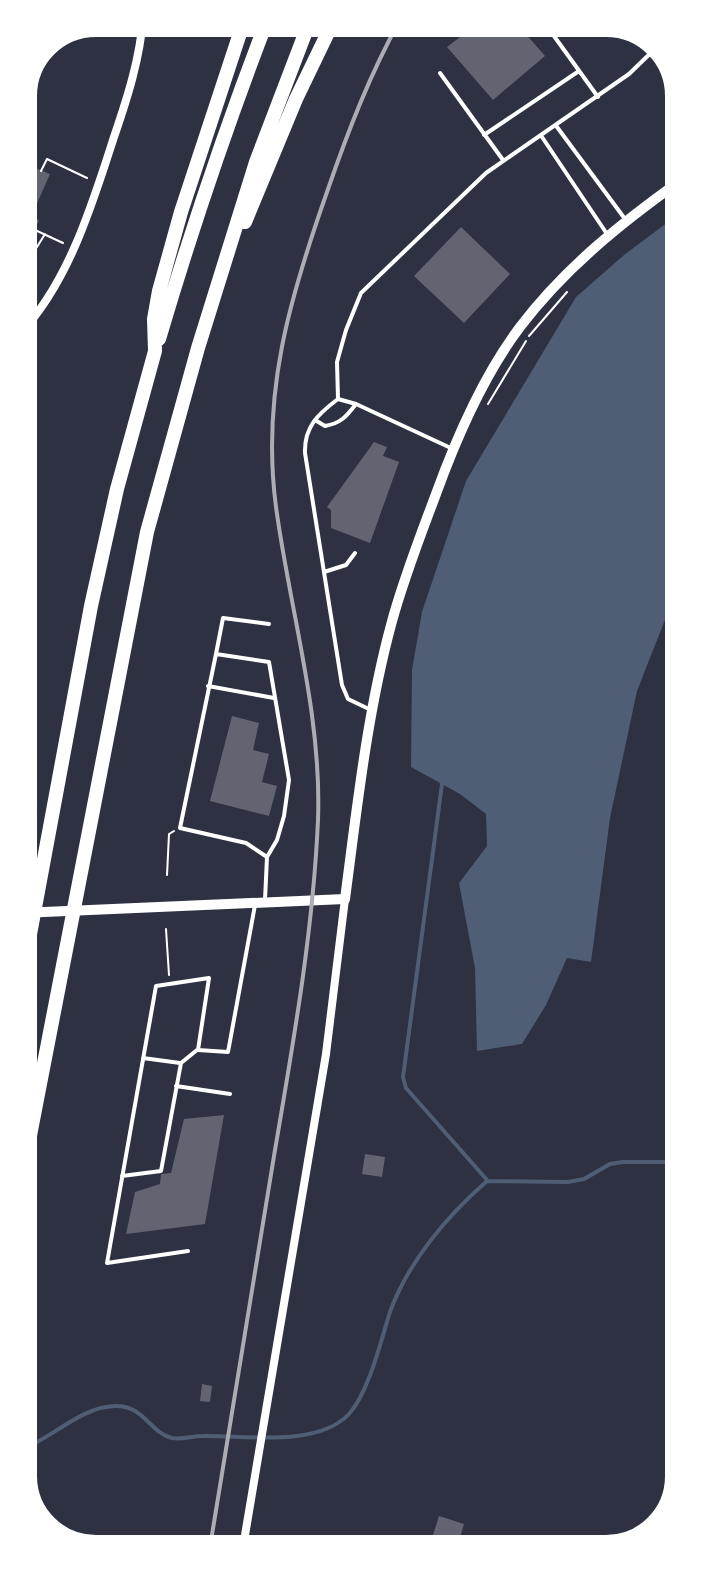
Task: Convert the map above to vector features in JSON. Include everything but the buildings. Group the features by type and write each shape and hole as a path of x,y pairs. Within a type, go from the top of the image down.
{"highway":[{"path":"155,351 154,319 159,291 181,212 240,32"},
{"path":"32,924 91,606 117,489 192,229 263,32"},
{"path":"32,1125 144,546 198,348 256,162 306,32"},
{"path":"230,250 253,208 296,99 328,32"}],"street":[{"path":"32,319 58,281 93,203 135,68 141,32"},
{"path":"244,1540 326,1054 372,711 395,611 413,553 453,449 484,386 519,328 561,278 608,236 670,189"},
{"path":"32,912 345,899"}],"lane":[{"path":"551,32 598,97"},
{"path":"372,711 348,699 342,685 305,453 308,429 338,399 337,362 361,293 470,187 503,160 542,137 632,72 652,52"},
{"path":"484,135 579,71"},
{"path":"440,73 503,160"},
{"path":"556,126 627,221"},
{"path":"542,137 608,236"},
{"path":"338,399 356,404 453,449"},
{"path":"315,420 325,426 337,424 356,404"},
{"path":"324,572 346,565 355,553"},
{"path":"267,857 246,843 180,828 223,618 269,624"},
{"path":"122,1176 161,1171 181,1063 198,1050 228,1052 267,857 277,840 284,816 289,780 269,662 216,654"},
{"path":"208,686 274,698"},
{"path":"188,1251 107,1263 156,986 209,978 198,1050"},
{"path":"143,1058 181,1063"},
{"path":"176,1086 230,1094"}],"path":[{"path":"41,171 47,159 87,178"},
{"path":"35,230 63,243"},
{"path":"32,252 45,234"},
{"path":"485,409 528,338 574,284"},
{"path":"167,875 169,834 180,828"},
{"path":"166,929 170,984"}],"water":[{"path":"670,220 670,607 637,691 610,818 591,962 567,958 546,1005 522,1044 477,1051 475,968 459,883 487,846 486,814 460,794 411,767 412,670 422,612 466,481 576,297"}],"waterway":[{"path":"442,784 403,1077 406,1088 487,1180"},
{"path":"32,1444 78,1417 115,1406 133,1410 164,1435 176,1438 300,1436 335,1425 349,1414 363,1393 390,1312 407,1275 443,1225 487,1181 568,1182 584,1179 610,1164 665,1162 670,1164"}],"railway":[{"path":"211,1540 301,988 312,904 318,820 318,781 310,702 276,507 272,465 276,385 282,346 301,270 360,103 394,32"}]}
